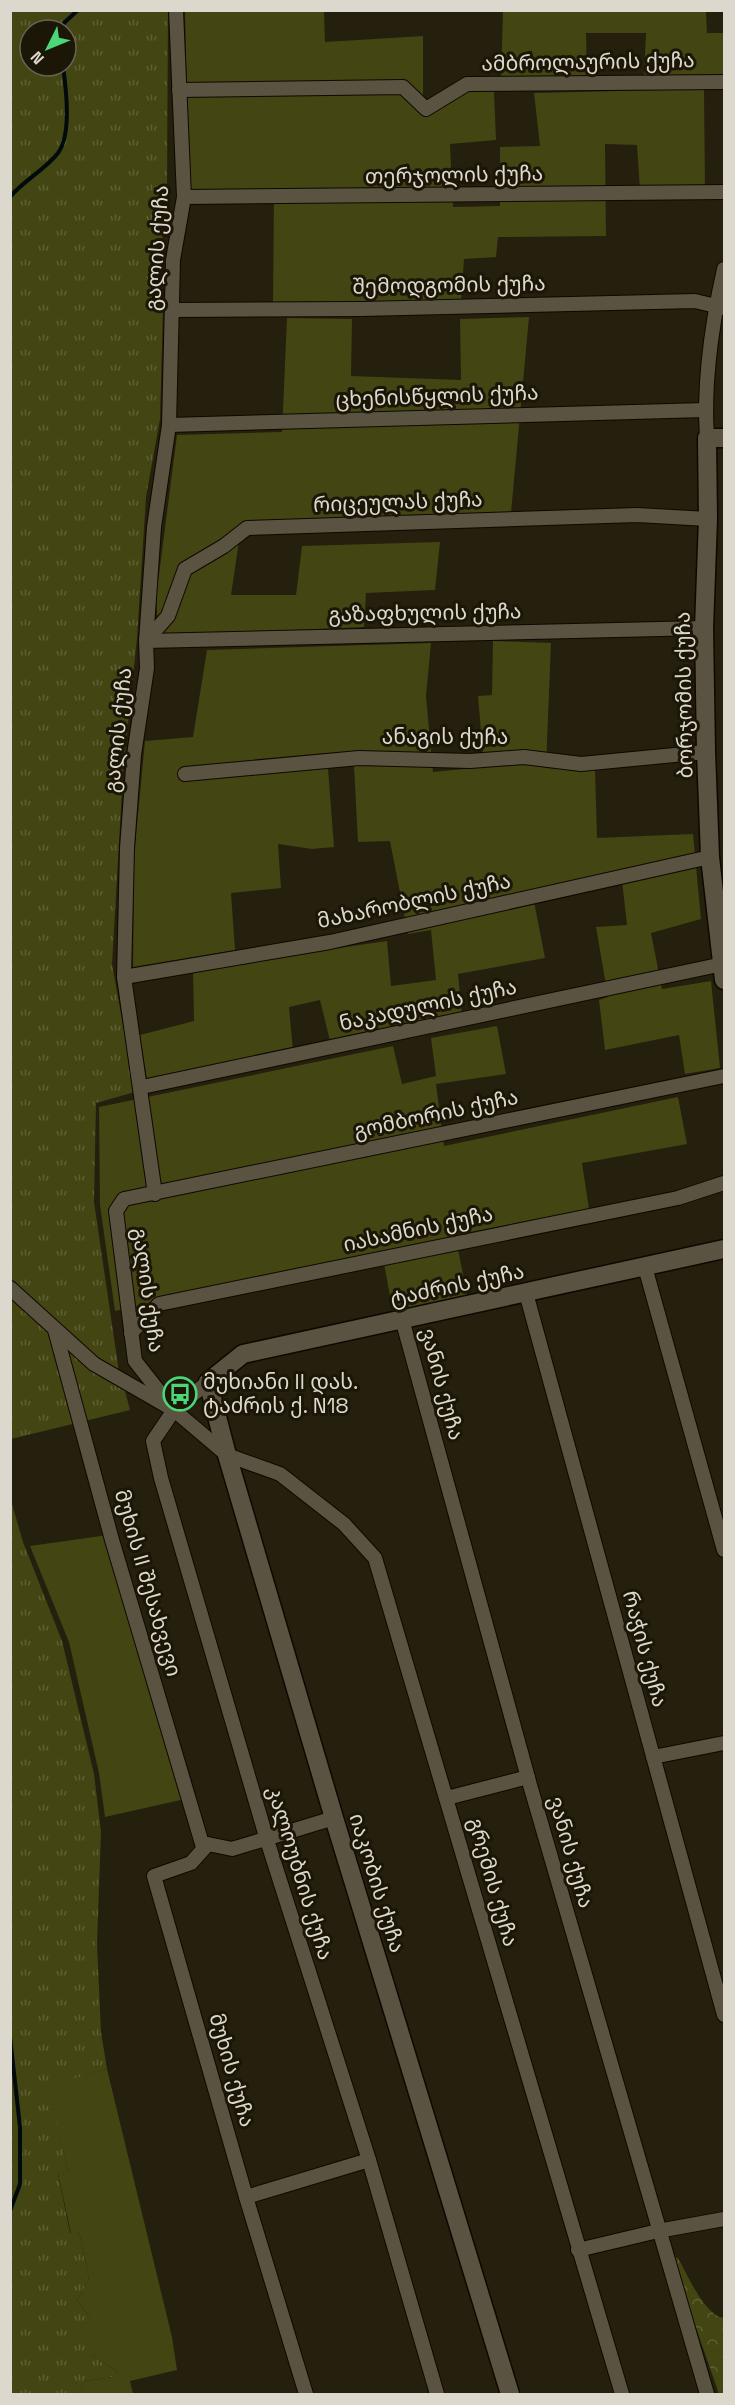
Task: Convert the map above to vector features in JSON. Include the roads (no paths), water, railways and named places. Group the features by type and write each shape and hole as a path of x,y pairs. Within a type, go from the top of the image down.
{"street":[{"name":"გალის ქუჩა","path":"174,1410 135,1361 116,1211 124,1199 155,1194 142,1087 124,977 127,848 134,755 147,668 146,641 154,527 170,425 174,310 173,260 184,197 176,10"},
{"name":"ამბროლაურის ქუჩა","path":"179,90 403,87 426,109 466,84 724,82"},
{"name":"თერჯოლის ქუჩა","path":"184,197 724,192"},
{"name":"ბორჯომის ქუჩა","path":"724,269 705,410 716,438 708,519 704,628 710,857 724,972"},
{"name":"შემოდგომის ქუჩა","path":"174,310 362,309 695,300 720,308"},
{"name":"ცხენისწყლის ქუჩა","path":"170,425 705,410"},
{"name":"რიცეულას ქუჩა","path":"146,641 168,616 185,569 224,546 247,528 637,515 708,519"},
{"name":"გაზაფხულის ქუჩა","path":"146,641 704,628"},
{"name":"ანაგის ქუჩა","path":"185,774 359,758 470,761 524,757 581,764 706,752"},
{"name":"მახარობლის ქუჩა","path":"124,977 330,942 710,857"},
{"name":"ნაკადულის ქუჩა","path":"142,1087 724,972"},
{"name":"გომბორის ქუჩა","path":"155,1194 724,1076"},
{"name":"იასამნის ქუჩა","path":"132,1334 159,1304 678,1198 724,1183"},
{"name":"ტაძრის ქუჩა","path":"208,1382 243,1354 724,1249"},
{"path":"645,1267 724,1550"},
{"path":"10,1288 94,1364 174,1410 226,1455"},
{"name":"რაჭის ქუჩა","path":"526,1293 724,2015"},
{"name":"ვანის ქუჩა","path":"402,1319 528,1777 707,2394"},
{"name":"მუხის II შესახვევი","path":"55,1330 112,1540 203,1847"},
{"name":"კალოუბნის ქუჩა","path":"208,1382 174,1410 153,1441 160,1478 267,1840 369,2160 437,2394"},
{"name":"იაკობის ქუჩა","path":"208,1382 226,1455 334,1818 510,2394"},
{"name":"გრემის ქუჩა","path":"226,1455 280,1474 344,1524 375,1558 622,2394"},
{"path":"653,1757 724,1743"},
{"path":"447,1798 528,1777"},
{"path":"203,1847 208,1844 232,1849 334,1818"},
{"name":"მუხის ქუჩა","path":"203,1847 192,1863 154,1876 246,2197 306,2394"},
{"path":"246,2197 369,2160"},
{"path":"578,2250 658,2231 724,2219"}],"waterway":[{"path":"69,18 78,10"},
{"path":"10,197 53,159 62,145 67,123 64,78"},
{"path":"10,2037 20,2127 20,2184 10,2211"}],"place":[{"name":"მუხიანი II დას. ტაძრის ქ. N18","path":"180,1394"}]}
